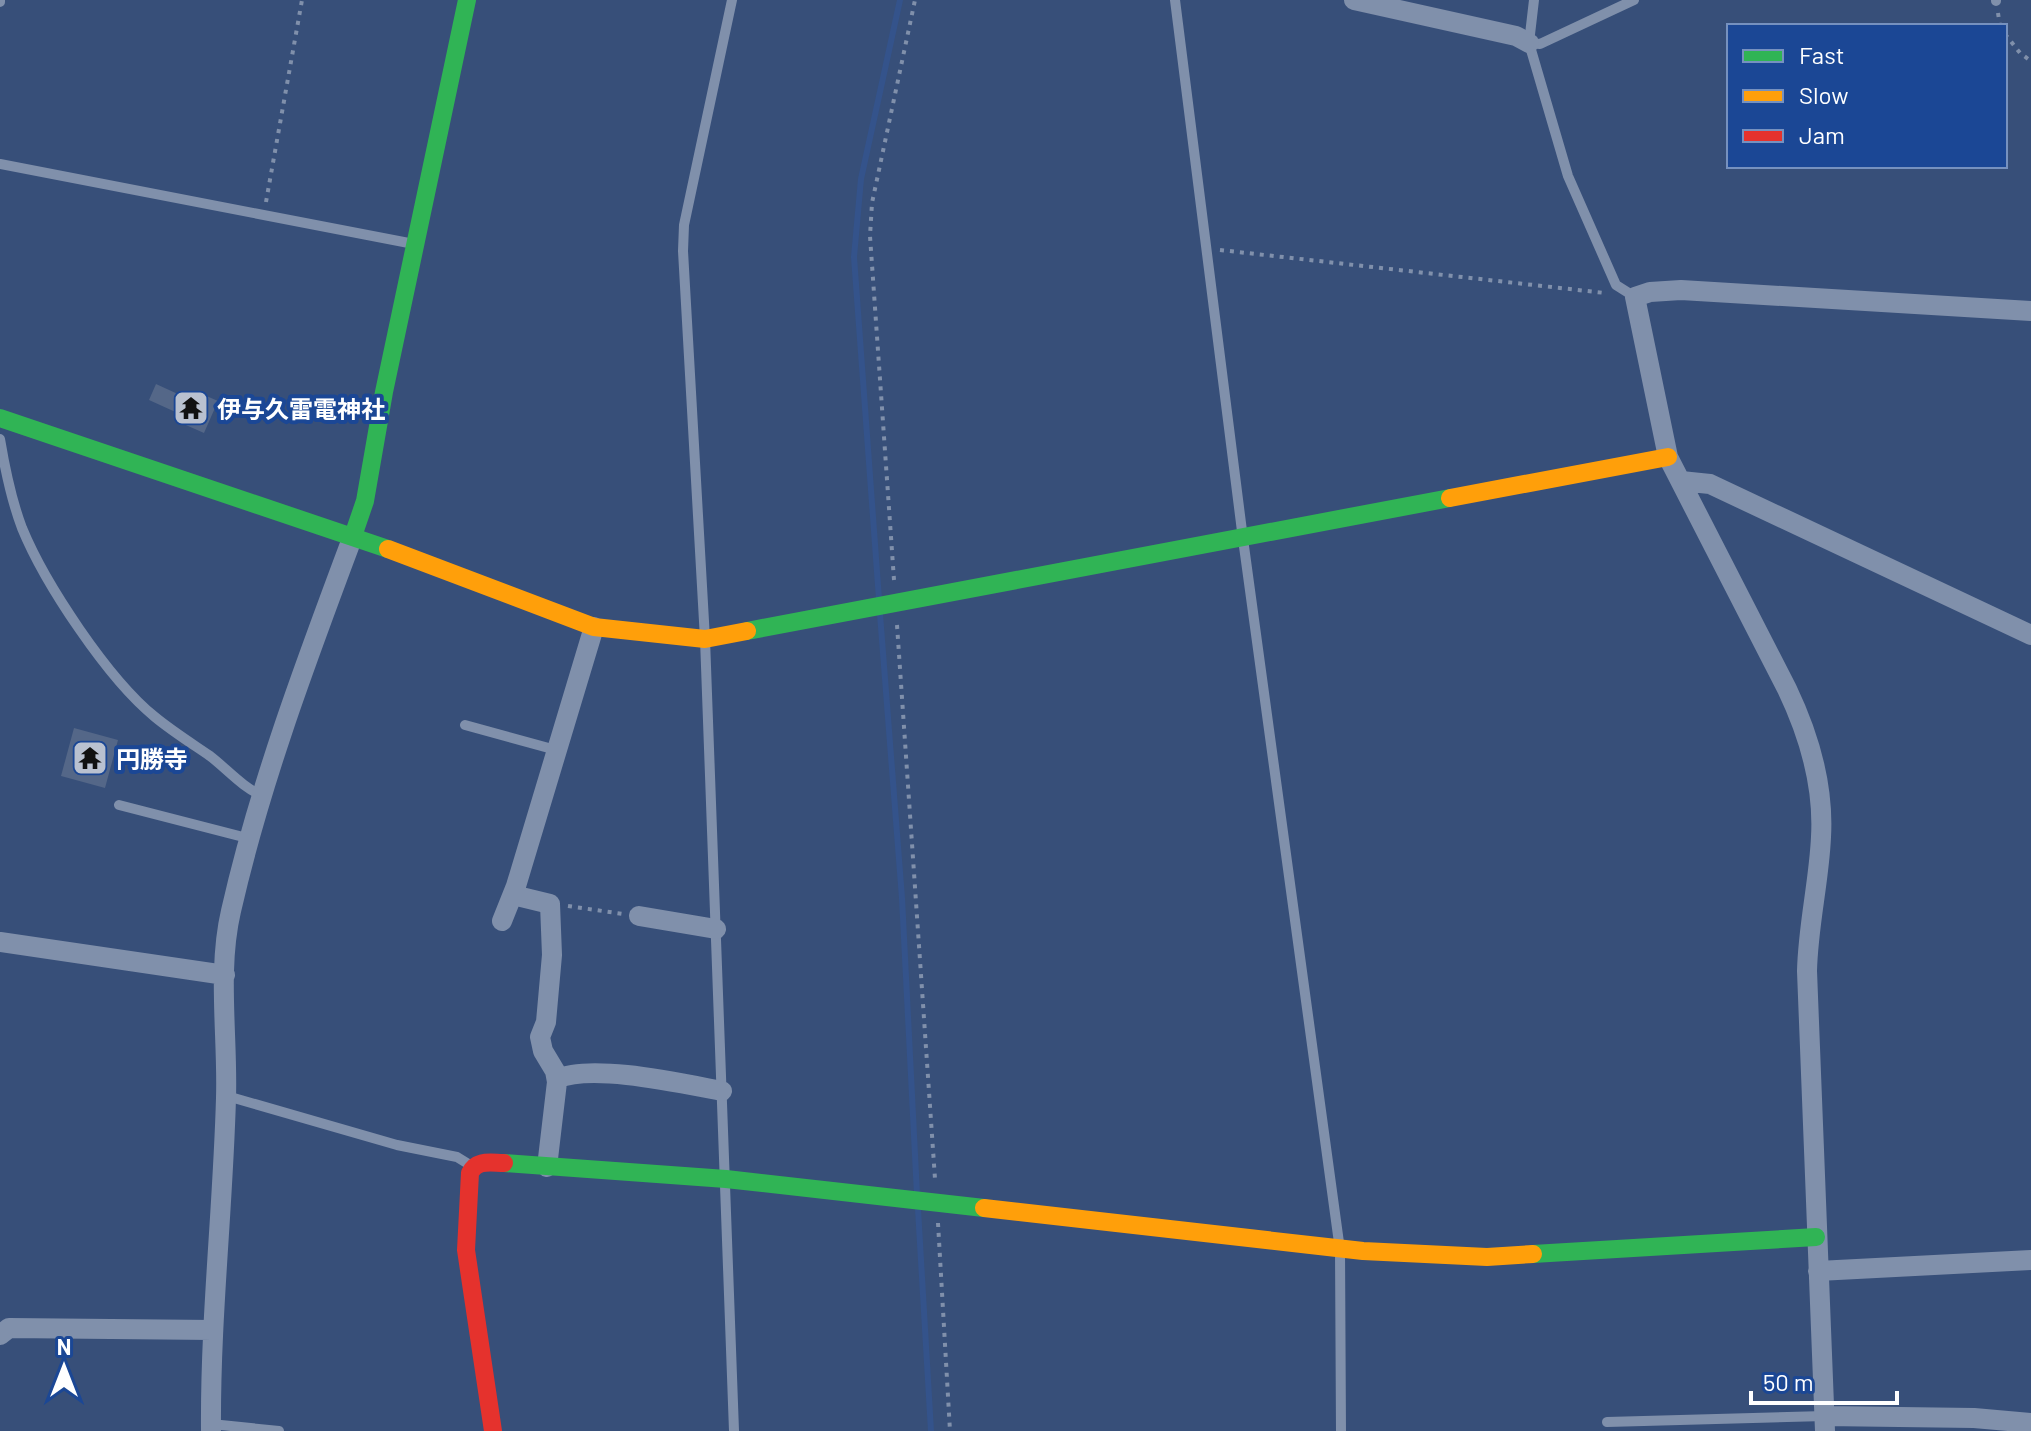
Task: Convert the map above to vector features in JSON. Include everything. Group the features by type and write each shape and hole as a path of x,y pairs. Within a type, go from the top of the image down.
{"street":[{"path":"211,1428 213,1330 227,1096 225,975 230,913 305,665 365,501 384,392 467,0"},
{"path":"1354,0 1516,36 1529,43"},
{"path":"2031,311 1681,290 1650,292 1635,297 1668,457 1800,716 1815,762 1821,834 1807,971 1825,1423 1974,1418 2031,1423"},
{"path":"0,420 353,536 594,627 705,639 1668,457"},
{"path":"1681,481 1710,484 2031,635"},
{"path":"502,921 513,895 594,627"},
{"path":"513,895 550,904 553,934 551,971 546,1022 540,1037 543,1051 557,1079 547,1167"},
{"path":"639,916 716,929"},
{"path":"0,942 225,975"},
{"path":"557,1079 573,1074 623,1075 722,1091"},
{"path":"493,1431 466,1250 469,1181 473,1167 483,1162 726,1179 1340,1250 1487,1257 1816,1237"},
{"path":"1818,1271 2031,1260"},
{"path":"0,1335 9,1328 213,1330"}],"lane":[{"path":"732,0 684,225 683,251 705,639 734,1431"},
{"path":"1175,0 1243,539 1340,1250 1341,1431"},
{"path":"1534,0 1529,43 1568,176 1616,285 1635,297"},
{"path":"1529,43 1540,44 1634,0"},
{"path":"0,164 415,245"},
{"path":"0,439 23,529 40,565 91,645 124,688 154,717 263,796"},
{"path":"465,725 556,750"},
{"path":"119,805 251,839"},
{"path":"227,1096 397,1145 457,1157 473,1167"},
{"path":"1607,1422 1825,1423"},
{"path":"211,1428 279,1431"}],"path":[{"path":"264,216 302,0"},
{"path":"915,0 872,203 870,236 896,604 922,1200 950,1431"},
{"path":"2007,37 2031,61"},
{"path":"1207,252 1219,250 1635,297"},
{"path":"550,904 639,916"}],"building":[{"name":"伊与久雷電神社","path":"156,384 191,400 195,391 218,401 204,433 179,422 182,415 149,400"},
{"name":"円勝寺","path":"74,728 118,740 105,788 61,776"}],"waterway":[{"path":"879,599 854,257 861,179 900,0"},
{"path":"880,614 902,898 917,1194"},
{"path":"918,1209 931,1431"}],"traffic: fast":[{"path":"353,536 365,501 384,392 467,0"},
{"path":"0,418 388,549"},
{"path":"747,631 1450,498"},
{"path":"504,1163 726,1179 984,1208"},
{"path":"1533,1254 1816,1237"}],"traffic: slow":[{"path":"1450,498 1668,457"},
{"path":"388,549 594,627 705,639 747,631"},
{"path":"984,1208 1363,1251 1487,1257 1533,1254"}],"traffic: jam":[{"path":"493,1431 466,1250 470,1173 480,1164 504,1163"}],"place":[{"name":"伊与久雷電神社","path":"191,408"},
{"name":"円勝寺","path":"90,758"}]}
